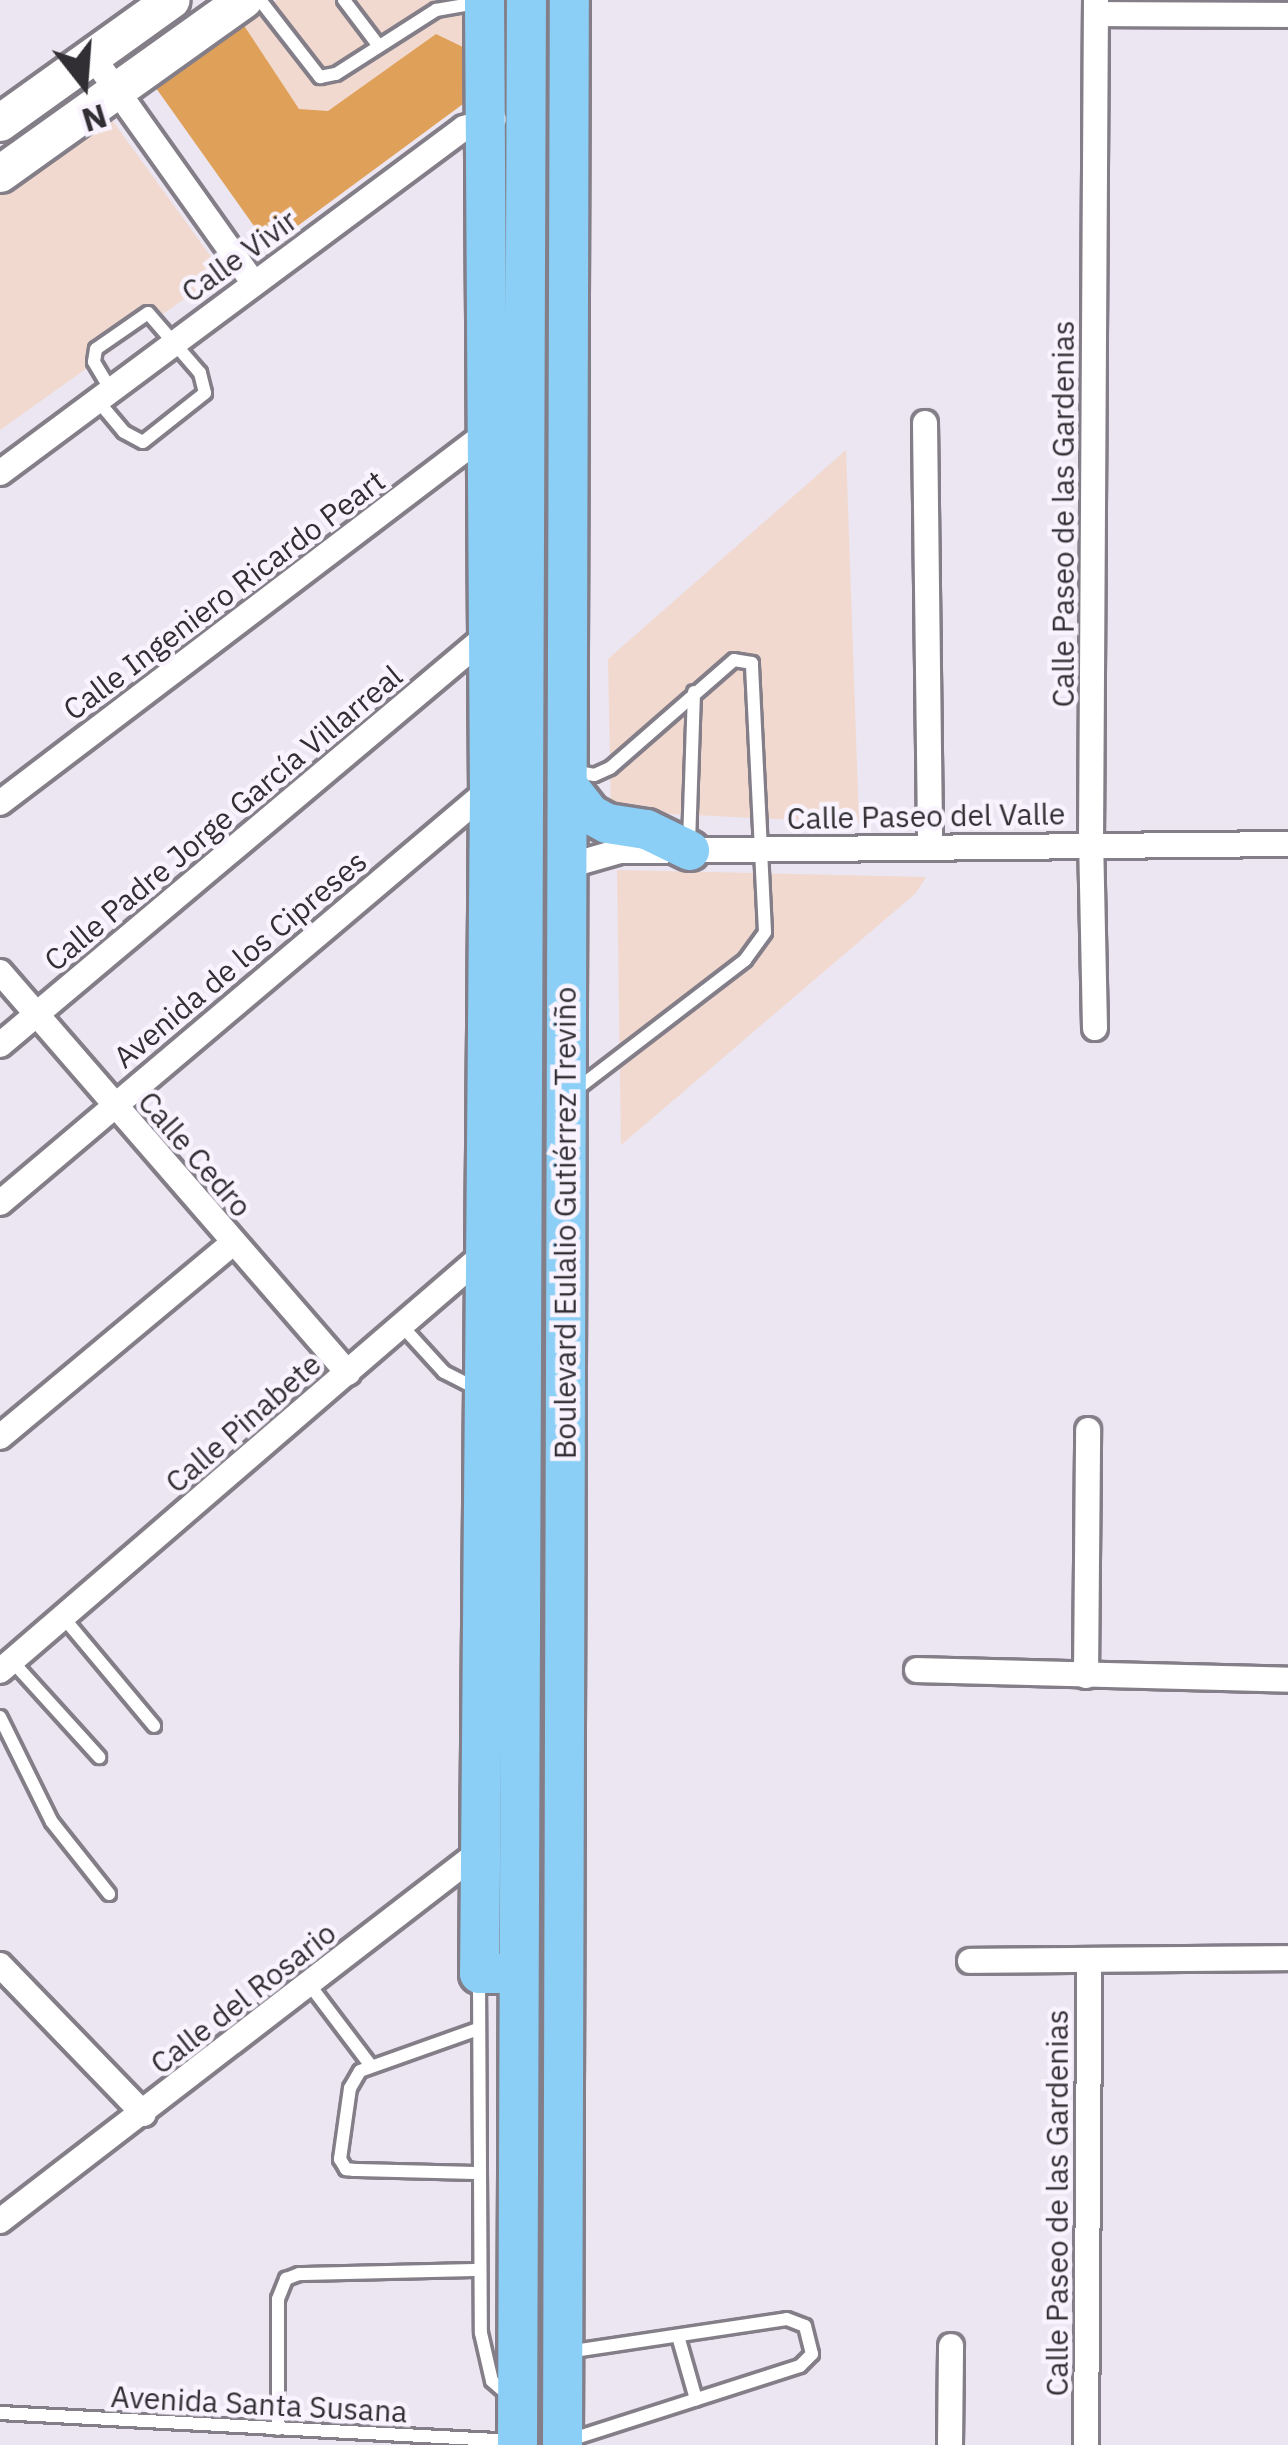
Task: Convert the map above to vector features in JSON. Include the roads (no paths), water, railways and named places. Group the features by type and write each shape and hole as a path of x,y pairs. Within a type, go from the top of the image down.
{"main road":[{"name":"Boulevard Eulalio Gutiérrez Treviño","path":"498,1973 520,1820 526,0"},
{"name":"Boulevard Eulalio Gutiérrez Treviño","path":"562,2444 569,0"},
{"name":"Boulevard Eulalio Gutiérrez Treviño","path":"484,1 484,638 489,789 480,1850 498,1973 517,2443"},
{"path":"567,778 590,814 646,829 689,850"},
{"path":"525,959 543,892 568,866"}],"street":[{"path":"0,123 172,0"},
{"path":"0,174 244,0"},
{"path":"1096,7 1288,15"},
{"name":"Calle Paseo de las Gardenias","path":"1095,1028 1091,843 1096,7"},
{"path":"93,56 253,282"},
{"name":"Calle Vivir","path":"0,472 253,282 482,121 526,114"},
{"path":"925,423 930,846"},
{"name":"Calle Ingeniero Ricardo Peart","path":"0,803 484,435"},
{"name":"Calle Padre Jorge García Villarreal","path":"0,1045 484,638"},
{"name":"Avenida de los Cipreses","path":"0,1203 489,789 525,770"},
{"name":"Calle Paseo del Valle","path":"568,866 620,851 1288,844"},
{"name":"Calle Cedro","path":"0,973 348,1373"},
{"name":"Calle Pinabete","path":"6,1666 523,1220"},
{"path":"0,1437 233,1244"},
{"path":"1086,1676 1088,1430"},
{"path":"916,1670 1288,1680"},
{"name":"Calle del Rosario","path":"0,2220 520,1820"},
{"path":"970,1961 1288,1958"},
{"name":"Calle Paseo de las Gardenias","path":"1086,2445 1089,1961"},
{"path":"0,1965 143,2114"},
{"path":"945,2443 951,2346"}],"lane":[{"path":"260,0 320,77 336,74 436,10 484,1"},
{"path":"344,0 378,45"},
{"path":"152,314 200,373 206,393 151,439 134,440 104,395 94,362 96,349 140,315 152,314"},
{"path":"566,1098 758,946 766,907 752,663 734,660 610,768 594,776 567,778"},
{"path":"689,850 694,692"},
{"path":"402,1326 444,1372 482,1390"},
{"path":"63,1617 154,1726"},
{"path":"6,1666 99,1757"},
{"path":"0,1717 52,1822 109,1894"},
{"path":"498,1973 478,2029 479,2270 484,2361 492,2381 517,2400"},
{"path":"309,1984 371,2066"},
{"path":"478,2029 371,2066 350,2088 342,2165 478,2173"},
{"path":"278,2429 278,2299 286,2279 298,2274 479,2270"},
{"path":"562,2353 796,2319 805,2326 812,2346 800,2366 562,2444"},
{"path":"678,2336 696,2399"},
{"name":"Avenida Santa Susana","path":"0,2413 517,2443"}]}
